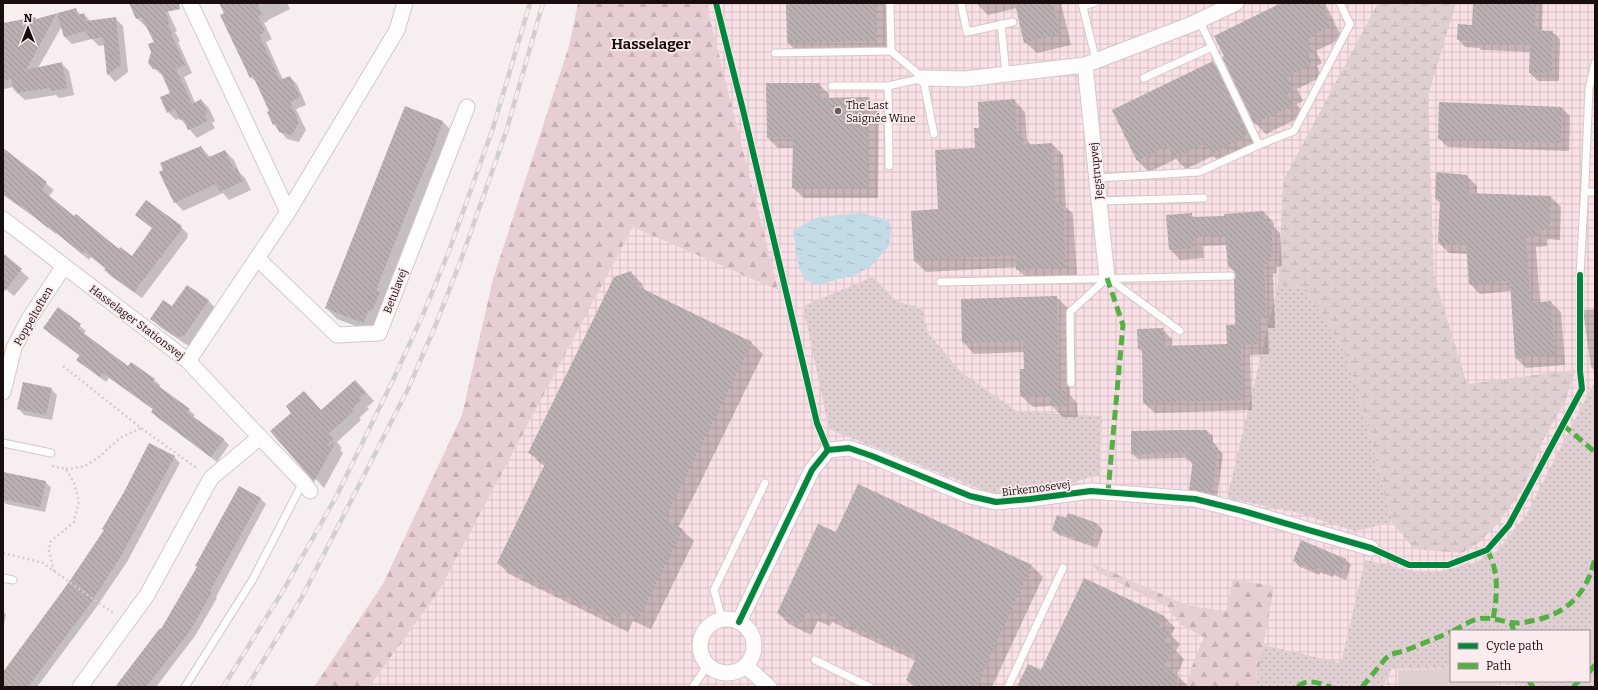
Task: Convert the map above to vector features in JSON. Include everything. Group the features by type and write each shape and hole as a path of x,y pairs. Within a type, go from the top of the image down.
{"street":[{"path":"190,3 288,212"},
{"path":"188,361 288,212 397,30 405,3"},
{"path":"923,78 965,79 1090,63 1199,20 1213,11 1236,3"},
{"name":"Jegstrupvej","path":"1090,63 1097,178 1107,278"},
{"name":"Betulavej","path":"258,258 337,336 379,333 467,107"},
{"name":"Hasselager Stationsvej","path":"3,219 188,361 307,486"},
{"name":"Poppeltoften","path":"3,392 14,348 29,319 64,266"},
{"path":"80,687 147,595 212,478 260,437"},
{"name":"Birkemosevej","path":"739,622 812,470 828,450 849,448 970,496 996,502 1091,491 1195,499 1243,511 1371,548"},
{"path":"722,619 731,619 739,622 746,626 754,642 754,650 751,658 746,666 731,673 714,671 707,666 702,658 700,642 702,634 711,624 722,619"},
{"path":"746,666 769,687"}],"lane":[{"path":"890,3 891,51"},
{"path":"961,3 967,32 1013,22"},
{"path":"1090,63 1083,4 1094,3"},
{"path":"1097,178 1199,172 1294,131 1350,24 1340,3"},
{"path":"1199,20 1259,145"},
{"path":"1001,24 1006,74"},
{"path":"1144,78 1212,47"},
{"path":"775,53 891,51 923,78 934,134"},
{"path":"1580,275 1589,88 1593,78 1595,63"},
{"path":"832,86 888,86 923,78"},
{"path":"888,86 889,166"},
{"path":"1585,192 1595,192"},
{"path":"1099,201 1204,198"},
{"path":"940,282 1231,276"},
{"path":"1107,278 1180,331"},
{"path":"1071,383 1070,312 1107,278"},
{"path":"3,443 51,453"},
{"path":"722,619 714,590 765,483"},
{"path":"185,687 253,579 307,486"},
{"path":"1008,687 1063,568"},
{"path":"3,578 13,580"},
{"path":"815,660 870,687"},
{"path":"693,687 707,666"}],"path":[{"path":"64,366 141,428 212,478"},
{"path":"45,464 66,469 85,466 99,457 120,438 141,428"},
{"path":"54,571 49,551 50,542 74,522 80,501 74,483 66,469"},
{"path":"3,553 43,563 127,623"}],"shaded area":[{"path":"706,3 1595,3 1595,687 369,687 439,591 633,227 777,289"}],"green space":[{"path":"578,3 706,3 778,290 633,227 439,591 369,687 314,687 383,584 462,415 493,279 569,46"},
{"path":"1378,3 1456,3 1428,96 1434,276 1467,384 1575,370 1566,400 1545,436 1523,489 1497,524 1480,542 1462,553 1414,549 1392,522 1369,433 1346,355 1305,287 1278,285 1283,181"},
{"path":"873,277 896,301 922,308 928,333 961,372 1018,412 1102,416 1100,474 1065,485 1013,495 983,490 829,429 803,306"},
{"path":"1278,285 1305,287 1346,355 1369,433 1392,522 1355,531 1294,512 1227,498"},
{"path":"1595,381 1595,685 1593,687 1519,687 1519,682 1590,682 1590,630 1450,630 1450,667 1392,668 1383,687 1256,687 1263,645 1341,663 1365,560 1414,571 1433,573 1474,563 1497,551 1526,515"},
{"path":"1091,563 1189,606 1226,611 1233,579 1274,586 1256,687 1187,687 1191,669 1204,637 1180,624 1168,607 1099,573"},
{"path":"1450,669 1450,682 1497,682 1497,687 1398,687 1398,670"}],"water":[{"path":"859,213 889,220 891,230 889,246 870,267 855,275 817,285 805,280 799,268 793,230 819,217"}],"building":[{"path":"129,3 179,3 180,9 165,12 170,23 168,24 172,33 171,34 185,65 176,69 192,104 201,99 208,113 205,115 208,120 202,124 188,130 183,119 180,120 175,109 167,113 160,97 170,93 160,70 153,69 148,63 151,52 148,44 154,42 142,18 136,19"},
{"path":"219,3 257,3 262,14 258,16 265,32 259,35 280,80 290,76 300,97 290,102 299,122 292,135 279,132 275,124 273,125 267,112 269,111 253,76 250,78 220,15 224,13"},
{"path":"786,3 876,3 877,41 787,43"},
{"path":"1015,3 1053,3 1060,34 1024,43"},
{"path":"1281,3 1320,3 1331,26 1306,39 1312,51 1306,54 1312,65 1287,77 1293,89 1287,92 1293,105 1254,124 1222,57 1224,56 1214,36"},
{"path":"1473,3 1536,3 1535,30 1553,31 1552,74 1529,73 1530,45 1472,43 1472,41 1457,40 1458,24 1472,25"},
{"path":"76,8 78,15 84,13 86,21 116,17 121,65 107,75 103,37 90,39 86,31 64,37 57,13"},
{"path":"57,13 26,70 62,62 67,88 51,91 50,88 17,93 16,87 14,91 11,79 3,81 3,23 35,17 36,19"},
{"path":"1213,61 1245,128 1243,129 1246,137 1211,154 1205,143 1174,158 1168,146 1137,161 1112,110"},
{"path":"766,83 820,83 820,98 869,97 868,188 792,188 793,138 767,138"},
{"path":"1015,99 1017,135 1023,135 1023,145 1052,143 1056,202 1063,202 1066,267 1016,270 1016,255 914,261 911,211 938,209 935,150 975,148 974,128 979,128 978,102"},
{"path":"1439,102 1562,107 1561,143 1438,139"},
{"path":"405,106 443,121 436,143 381,277 376,291 380,292 372,311 369,310 363,323 325,308"},
{"path":"201,146 207,158 225,150 234,169 237,168 243,181 220,192 216,184 174,203 159,172 163,170 160,163"},
{"path":"3,148 47,182 42,190 74,216 76,214 119,249 120,247 132,256 152,228 135,215 146,200 182,226 180,228 182,229 134,292 104,270 106,268 84,251 82,254 49,227 48,228 3,194"},
{"path":"1436,172 1467,175 1467,193 1551,196 1550,230 1538,230 1537,237 1526,238 1531,303 1551,301 1555,355 1515,358 1510,281 1469,284 1466,245 1438,243 1440,199 1435,199"},
{"path":"1264,211 1265,222 1271,222 1273,257 1267,257 1268,264 1264,264 1266,318 1258,318 1259,344 1241,345 1243,400 1143,403 1142,348 1138,349 1137,329 1163,328 1163,346 1227,344 1226,325 1235,325 1234,280 1236,276 1233,266 1228,267 1225,235 1194,236 1194,248 1169,250 1166,215 1192,213 1192,217 1224,216 1224,214"},
{"path":"3,253 22,269 3,293"},
{"path":"631,271 635,285 752,342 665,520 683,529 639,619 622,610 616,621 497,563 546,462 528,453 614,277"},
{"path":"187,285 209,300 184,336 177,337 150,319 163,300 172,306"},
{"path":"1057,296 1059,391 1066,390 1067,406 1051,406 1050,395 1020,396 1020,369 1024,369 1023,341 962,343 961,299"},
{"path":"58,307 81,324 78,329 128,366 131,362 155,379 153,382 190,409 187,412 224,439 211,457 151,412 153,409 103,373 100,377 76,360 80,355 43,328"},
{"path":"355,380 366,392 359,398 361,400 352,409 354,411 329,433 334,439 328,444 329,446 333,442 335,443 314,482 270,431 291,413 286,406 304,391 321,410"},
{"path":"23,382 52,388 46,415 17,409"},
{"path":"1207,430 1208,440 1211,439 1212,448 1218,447 1212,494 1189,490 1193,460 1186,460 1186,453 1131,454 1131,431"},
{"path":"149,443 175,456 121,556 90,604 28,687 3,687 3,672 69,582 104,530 102,529 124,492"},
{"path":"3,472 46,481 40,507 3,499"},
{"path":"858,484 1032,565 976,687 920,687 906,680 917,656 821,611 818,616 806,610 800,624 777,613 818,524 836,532"},
{"path":"239,486 261,498 190,631 146,687 115,687 160,628 161,629 197,567 195,566"},
{"path":"1068,513 1097,523 1091,543 1052,530 1057,515 1066,518"},
{"path":"1301,540 1346,559 1340,575 1315,567 1314,570 1293,561"},
{"path":"1084,578 1164,616 1159,627 1170,632 1164,643 1174,647 1164,668 1179,675 1173,687 1017,687 1028,664 1041,670"}],"railway":[{"path":"223,687 284,589 336,497 422,317 449,251 493,128 530,3"},
{"path":"247,687 302,597 408,389 436,324 462,257 506,132 543,3"}],"marked path":[{"path":"1107,278 1123,325 1108,492"},
{"path":"1563,425 1595,452"},
{"path":"1487,550 1496,576 1496,602 1493,620"},
{"path":"1455,630 1468,623 1483,618 1520,623 1548,617 1558,612 1568,606 1582,590 1588,580 1595,557"},
{"path":"1511,623 1514,630"},
{"path":"1362,687 1386,658 1392,654 1404,651 1450,632"},
{"path":"1590,671 1595,665"},
{"path":"1298,687 1305,682 1318,683 1331,687"},
{"path":"1530,682 1533,687"},
{"path":"1573,687 1578,682"}],"cycle path":[{"path":"716,3 744,114 817,423 828,450"},
{"path":"739,622 812,470 828,450 849,448 970,496 996,502 1091,491 1195,499 1243,511 1371,548 1409,565 1448,565 1487,550 1509,525 1582,389 1580,371 1580,275"}],"place":[{"name":"The Last Saignée Wine","path":"838,111"}],"district":[{"name":"Hasselager","path":"651,44"}]}
